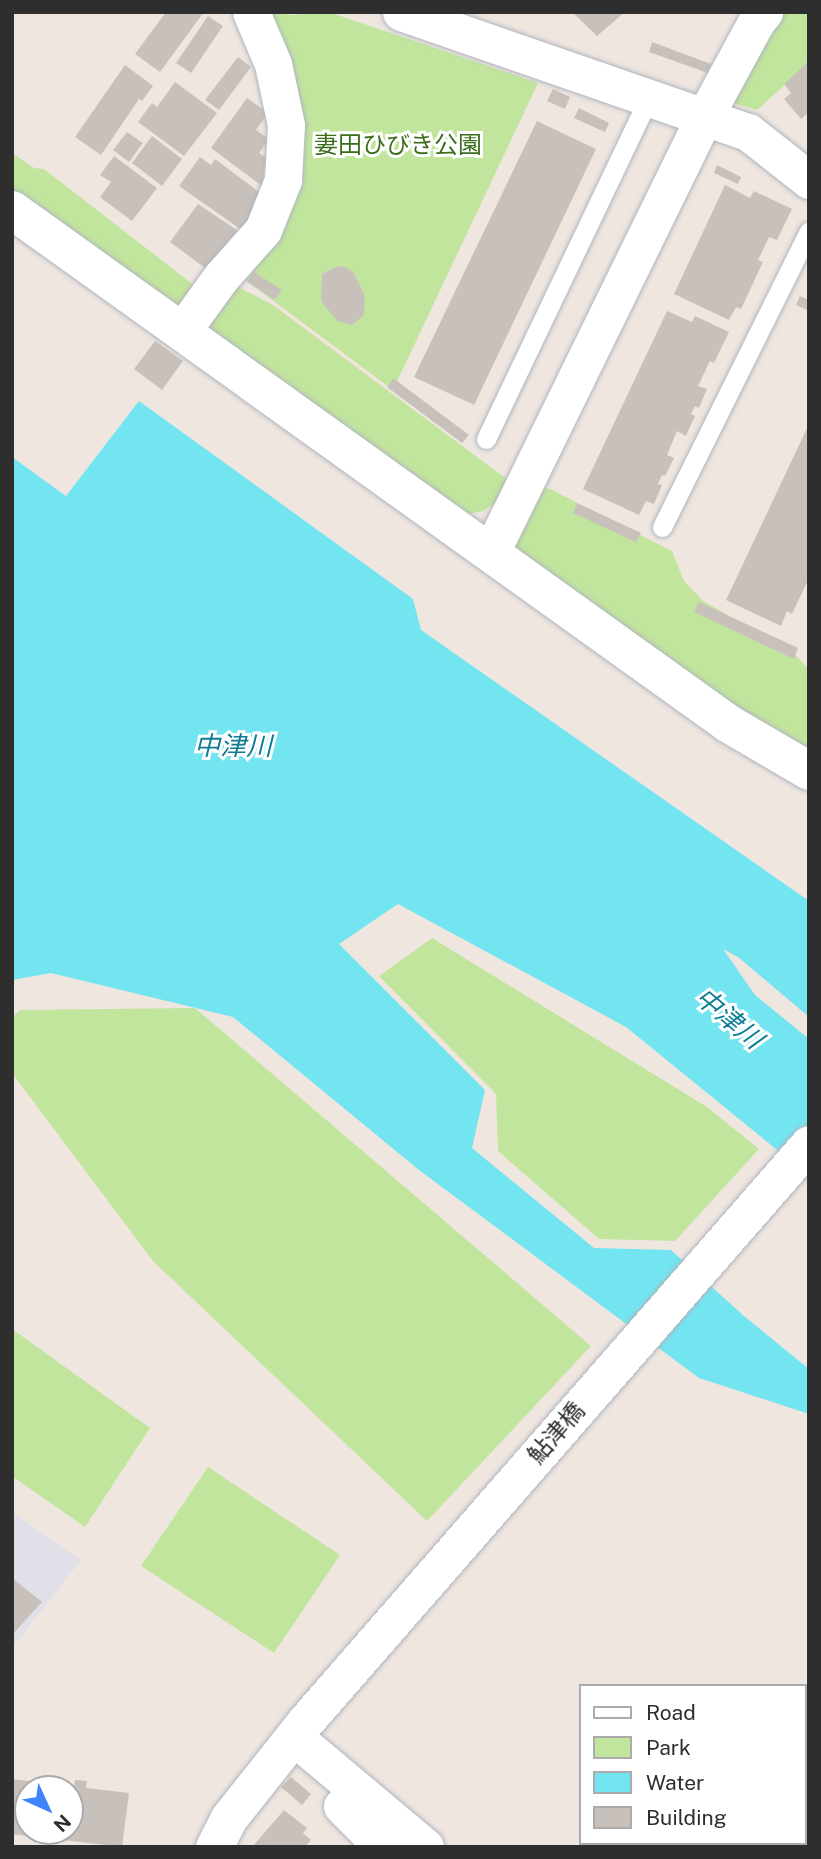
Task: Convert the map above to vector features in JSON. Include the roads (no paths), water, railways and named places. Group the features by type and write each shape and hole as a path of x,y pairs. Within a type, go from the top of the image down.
{"street":[{"path":"182,331 222,276 263,230 283,180 286,125 273,64 251,12"},
{"path":"491,552 705,116 756,22 765,12"},
{"path":"405,13 748,132 809,180"},
{"path":"12,210 729,724 809,771"},
{"name":"鮎津橋","path":"214,1847 228,1819 299,1730 809,1143"},
{"path":"299,1730 327,1767 425,1847"},
{"path":"327,1767 319,1784 383,1847"}],"lane":[{"path":"486,439 649,97"},
{"path":"662,527 809,231"}],"water":[{"name":"中津川","path":"139,401 413,599 421,630 809,901 809,1017 738,957 723,949 755,995 809,1039 809,1176 626,1027 398,904 339,944 485,1090 472,1148 594,1248 671,1250 744,1316 809,1369 809,1414 699,1378 419,1170 233,1017 51,973 12,980 12,457 66,496"}],"park label":[{"name":"妻田ひびき公園","path":"398,145"}]}
